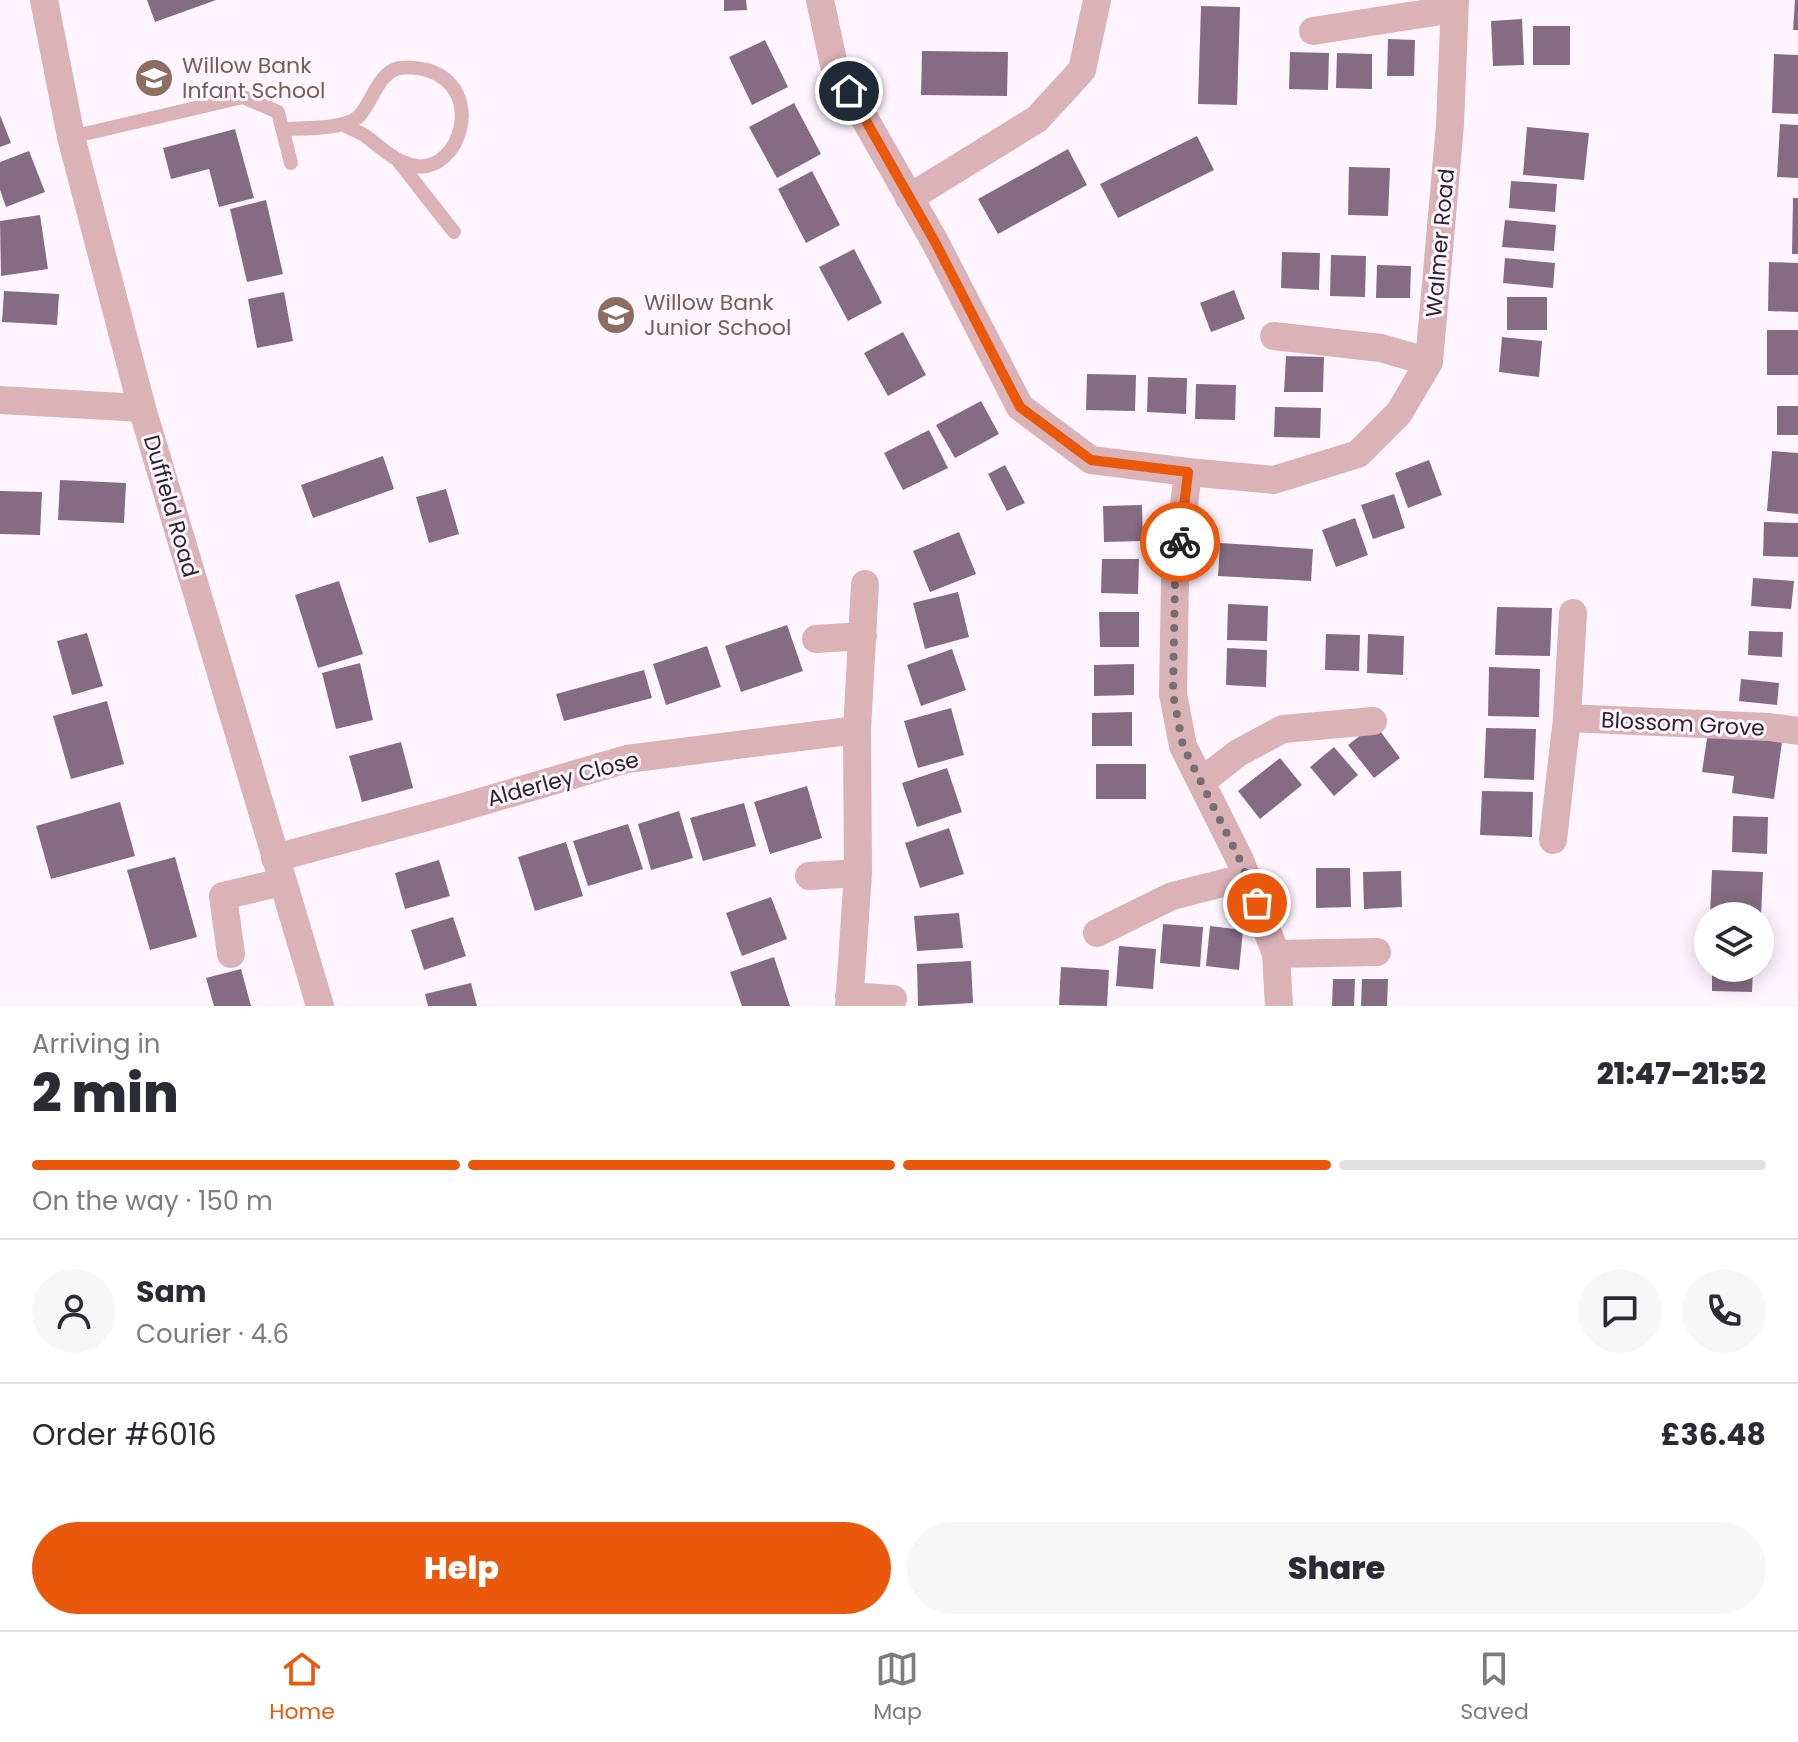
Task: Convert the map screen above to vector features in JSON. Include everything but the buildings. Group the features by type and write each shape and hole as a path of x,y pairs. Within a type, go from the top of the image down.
{"street":[{"name":"Duffield Road","path":"44,0 71,137 142,408 320,1006"},
{"name":"Walmer Road","path":"820,0 834,65 935,242 1020,407 1091,460 1274,480 1358,454 1399,413 1429,362 1450,125 1455,4"},
{"path":"909,198 1037,119 1082,70 1097,0"},
{"path":"1313,31 1455,4"},
{"path":"1274,336 1381,348 1429,362"},
{"path":"0,400 142,408"},
{"path":"1188,472 1175,581 1173,694 1183,746 1247,877 1276,954 1279,1006"},
{"path":"865,584 857,730 858,873 849,1001 893,999"},
{"path":"1553,840 1567,718 1573,613"},
{"path":"816,639 863,636"},
{"name":"Blossom Grove","path":"1567,718 1754,726 1798,731"},
{"path":"1201,782 1238,753 1283,729 1373,721"},
{"name":"Alderley Close","path":"231,954 223,896 279,870 446,812 627,759 857,730"},
{"path":"809,876 858,873"},
{"path":"1097,933 1172,896 1247,877"},
{"path":"1276,954 1377,952"}],"lane":[{"path":"282,129 342,124 359,117 369,98 396,69 419,68 437,73 455,89 462,105 462,123 457,141 441,160 420,167 399,162"},
{"path":"71,137 243,97 278,112 291,163"},
{"path":"342,124 363,134 399,162 454,232"}],"way so far":[{"path":"1180,542 1175,581 1173,694 1183,746 1240,860 1257,903"}],"place":[{"name":"Willow Bank Infant School","path":"154,78"},
{"name":"Willow Bank Junior School","path":"616,315"}],"route":[{"path":"849,91 935,242 1020,407 1091,460 1188,472 1180,542"}]}
